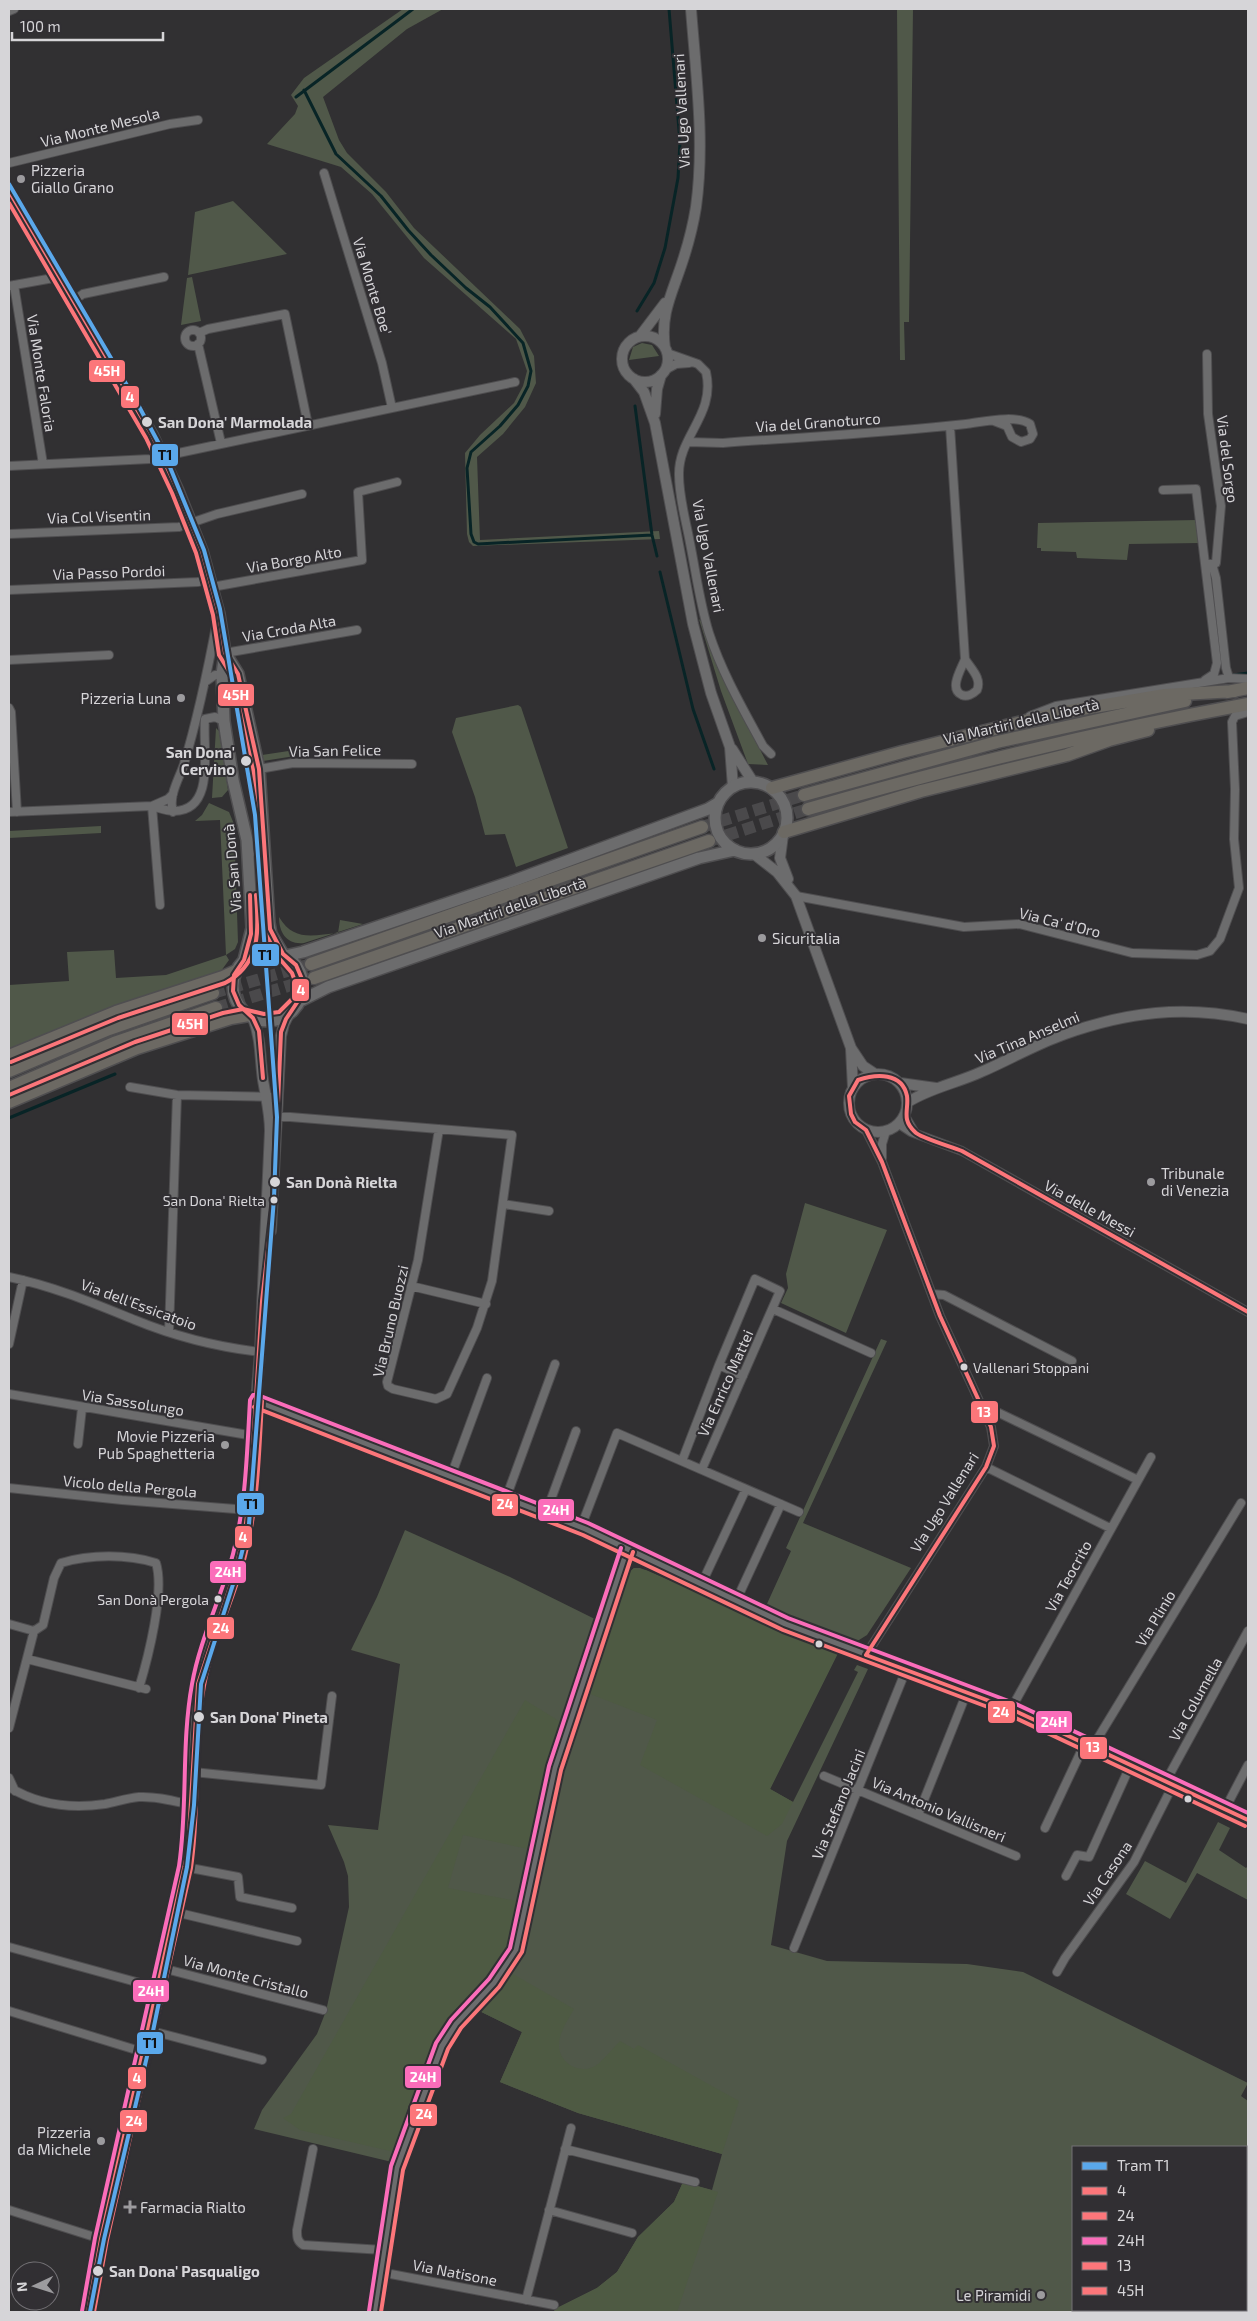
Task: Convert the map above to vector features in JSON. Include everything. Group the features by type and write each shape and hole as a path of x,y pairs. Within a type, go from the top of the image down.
{"main road":[{"name":"Via San Donà","path":"9,190 162,456 190,523 211,583 219,614 225,653 222,674 224,721 233,780 247,840 252,928 240,966 233,980 234,996 238,1005 251,1016"},
{"name":"Via San Donà","path":"225,653 238,674 259,770 271,934 284,955 296,965 302,979 302,993 290,1012"},
{"name":"Via Martiri della Libertà","path":"804,795 997,742 1248,688"},
{"path":"772,788 1067,711 1166,695 1235,691"},
{"name":"Via Martiri della Libertà","path":"808,809 980,761 1188,715 1248,704"},
{"path":"784,833 921,791 1067,755 1109,740 1133,735 1188,715"},
{"path":"753,782 772,788 781,797 786,808 787,820 784,833 776,844 766,851 754,854 736,850 726,844 719,835 716,825 715,813 718,803 732,787 753,782"},
{"name":"Via Martiri della Libertà","path":"284,955 303,952 512,881 708,809 718,803"},
{"name":"Via Martiri della Libertà","path":"311,964 702,827"},
{"name":"Via Martiri della Libertà","path":"314,978 709,841"},
{"name":"Via Martiri della Libertà","path":"298,1002 328,987 699,858 736,850"},
{"path":"9,1056 116,1012 223,977 260,952 270,951 284,955"},
{"path":"9,1071 109,1028 213,994"},
{"path":"9,1088 114,1043 216,1008"},
{"path":"9,1102 137,1048 231,1018 251,1016 270,1021 281,1018 290,1012"}],"street":[{"path":"9,10 14,9"},
{"name":"Via Ugo Vallenari","path":"655,423 656,389 663,373 666,350 663,326 669,298 690,236 699,180 699,122 690,9"},
{"name":"Via Monte Mesola","path":"9,163 170,124 198,120"},
{"name":"Via Monte Boe'","path":"324,173 382,363 392,408"},
{"path":"11,286 59,276"},
{"path":"73,301 83,294 164,277"},
{"name":"Via Monte Faloria","path":"11,286 43,464"},
{"name":"Via Ugo Vallenari","path":"669,298 640,336 628,343 623,355 624,366 644,392 655,423 693,624 711,693 730,746 753,782"},
{"path":"198,344 189,344 186,336 192,330 200,333 285,314 308,425"},
{"path":"200,333 201,339 198,344 221,443"},
{"path":"640,336 653,337 666,350 694,363"},
{"name":"Via del Sorgo","path":"1207,354 1208,414 1222,506 1216,563 1209,564"},
{"path":"634,379 650,381 676,364 694,363"},
{"name":"Via Ugo Vallenari","path":"694,363 701,366 706,372 709,392 706,407 681,454 678,475 684,512 709,633 730,684 763,746 771,754"},
{"path":"9,466 150,459 515,382"},
{"name":"Via del Granoturco","path":"688,442 723,444 994,421 1025,420 1030,424 1033,434 1030,439 1021,442 1012,437 1007,426 994,421"},
{"path":"950,426 965,659"},
{"name":"Via Borgo Alto","path":"211,583 362,560 358,492 397,482"},
{"name":"Via del Sorgo","path":"1163,490 1196,489 1209,564 1217,663 1214,674 1204,682"},
{"name":"Via Col Visentin","path":"9,534 179,527 216,514 302,494"},
{"name":"Via del Sorgo","path":"1209,564 1216,578 1226,668 1229,678"},
{"name":"Via Passo Pordoi","path":"9,590 211,583"},
{"path":"173,812 170,801 178,782 197,718 219,614"},
{"name":"Via Croda Alta","path":"225,653 357,630"},
{"path":"9,660 110,655"},
{"path":"205,682 212,676 238,674"},
{"path":"1014,724 1041,710 1056,706 1229,678 1248,679"},
{"path":"9,708 11,712 14,765 13,812 152,806 173,812 190,806 196,802 202,791 204,777 204,719 213,716 224,721"},
{"path":"1248,712 1235,716 1232,722 1234,839 1239,888 1248,889"},
{"name":"Via Ugo Vallenari","path":"730,746 732,787"},
{"name":"Via San Felice","path":"259,770 292,763 412,764"},
{"path":"152,806 168,799 173,794"},
{"path":"152,806 160,905"},
{"path":"784,833 780,858 851,1048 863,1066 875,1074"},
{"path":"754,854 771,866 795,894"},
{"name":"Via Ca' d'Oro","path":"795,894 958,927 1019,924 1119,952 1179,956 1204,953 1216,946 1239,888"},
{"name":"Via Tina Anselmi","path":"908,1102 1063,1035 1133,1014 1171,1011 1220,1012 1248,1019"},
{"name":"Via San Donà","path":"262,1301 266,1281 274,1198 273,1097 281,1032 290,1012"},
{"name":"Via San Donà","path":"251,1016 259,1035 263,1076 273,1097"},
{"path":"851,1048 853,1088"},
{"path":"875,1074 884,1074 900,1083 908,1102 902,1120 886,1131 877,1132 866,1130 855,1122 851,1114 850,1096 858,1080 875,1074"},
{"name":"Via Tina Anselmi","path":"900,1083 937,1088"},
{"path":"130,1087 177,1095 273,1097"},
{"path":"169,1332 177,1095"},
{"name":"Via San Donà","path":"88,2312 101,2239 185,1867 192,1805 198,1684 235,1572 248,1510 260,1352 273,1117"},
{"name":"Via Bruno Buozzi","path":"273,1117 439,1129 512,1135 495,1267 486,1304 447,1394 436,1399 393,1389 388,1386 388,1379 418,1260 439,1129"},
{"name":"Via delle Messi","path":"902,1120 915,1133 962,1151 1248,1312"},
{"name":"Via Ugo Vallenari","path":"866,1130 882,1162 932,1294 986,1413 994,1437 994,1446 986,1466 866,1655"},
{"name":"Via Ugo Vallenari","path":"882,1162 882,1144 886,1131"},
{"path":"503,1204 549,1211"},
{"name":"Via dell'Essicatoio","path":"9,1277 72,1294 169,1332 211,1343 260,1352"},
{"name":"Via Enrico Mattei","path":"702,1469 780,1291 755,1278 719,1365"},
{"path":"9,1344 23,1280"},
{"path":"411,1286 486,1304"},
{"path":"932,1294 944,1295 1072,1362"},
{"path":"773,1309 871,1354"},
{"path":"506,1498 555,1364"},
{"path":"682,1461 719,1365 743,1376"},
{"path":"451,1476 487,1378"},
{"name":"Via Sassolungo","path":"9,1394 254,1436"},
{"path":"256,1401 581,1527 701,1586 795,1627 1011,1709 1085,1742 1248,1820"},
{"path":"78,1444 82,1408"},
{"path":"986,1413 997,1412 1138,1480"},
{"path":"546,1513 576,1431"},
{"path":"581,1527 617,1432 799,1512"},
{"name":"Via Teocrito","path":"1011,1709 1151,1457"},
{"path":"986,1466 1110,1528"},
{"name":"Vicolo della Pergola","path":"9,1488 122,1500 248,1510"},
{"path":"701,1586 746,1489"},
{"name":"Via Plinio","path":"1093,1746 1241,1503"},
{"path":"736,1601 780,1504"},
{"path":"375,2312 397,2168 438,2056 456,2024 505,1970 519,1940 555,1768 627,1550"},
{"path":"9,1728 34,1631 43,1625 54,1578 61,1564 95,1556 146,1560 156,1563 160,1574 142,1689 27,1659"},
{"path":"9,1624 34,1631"},
{"name":"Via Columella","path":"1169,1783 1248,1631"},
{"name":"Via Stefano Jacini","path":"794,1948 906,1670"},
{"path":"918,1815 967,1692"},
{"path":"193,1772 321,1785 332,1696"},
{"path":"1045,1828 1085,1742"},
{"path":"1066,1876 1077,1855 1089,1857 1131,1764"},
{"path":"1225,1808 1248,1765"},
{"name":"Via Antonio Vallisneri","path":"824,1776 1016,1856"},
{"path":"9,1778 12,1789 38,1802 62,1805 103,1804 139,1797 160,1798 192,1805"},
{"name":"Via Casona","path":"1057,1972 1134,1862 1169,1783"},
{"path":"185,1867 238,1877 240,1897 292,1908"},
{"path":"175,1912 297,1941"},
{"path":"9,1947 158,1988"},
{"name":"Via Monte Cristallo","path":"162,1968 323,2010"},
{"path":"9,2011 143,2052"},
{"path":"148,2030 262,2060"},
{"path":"526,2300 571,2128"},
{"path":"313,2149 297,2230 299,2242 303,2245 383,2250"},
{"path":"565,2149 695,2182"},
{"path":"9,2210 101,2239"},
{"path":"549,2210 632,2233"},
{"name":"Via Natisone","path":"380,2272 554,2305"}],"green space":[{"path":"403,9 443,9 407,29 323,97 339,140 347,153 386,192 414,228 520,329 534,356 536,383 525,407 503,434 477,457 480,540 659,531 660,539 473,546 469,542 467,534 465,453 480,435 514,403 523,386 527,371 516,339 424,258 372,194 341,167 267,144 295,114 298,106 291,95 304,78"},
{"path":"897,9 913,9 909,322 904,322 905,360 900,360"},
{"path":"233,201 287,254 188,275 195,212"},
{"path":"192,277 201,321 181,325 187,278"},
{"path":"642,343 652,345 659,356 629,360 633,347"},
{"path":"1197,520 1200,543 1129,544 1127,560 1077,558 1076,552 1041,551 1041,548 1037,548 1038,523"},
{"path":"699,619 703,623 727,686 768,765 748,764 721,691"},
{"path":"518,705 521,707 568,848 516,867 505,834 485,835 475,797 452,732 456,718"},
{"path":"216,728 219,731 228,790 222,797 212,798"},
{"path":"295,750 295,756 263,761 262,755"},
{"path":"209,803 229,812 234,824 238,942 235,949 226,955 220,820 195,821 202,815"},
{"path":"101,826 101,833 9,838 9,831"},
{"path":"279,917 285,925 298,934 334,933 304,943 293,942 282,933"},
{"path":"340,920 363,924 338,932"},
{"path":"114,950 116,978 166,975 226,955 229,960 221,971 102,1012 9,1052 9,985 69,981 67,952"},
{"path":"805,1203 887,1230 846,1333 781,1303 788,1288 786,1274"},
{"path":"881,1339 887,1341 803,1523 911,1568 867,1635 859,1640 849,1640 766,1606 791,1551 786,1548"},
{"path":"405,1530 510,1577 609,1626 626,1575 634,1568 640,1568 838,1653 770,1789 793,1802 858,1672 854,1670 857,1665 868,1669 787,1841 771,1945 827,1961 967,1964 1023,1972 1248,2083 1241,2096 1248,2101 1248,2312 553,2312 557,2308 597,2288 617,2272 638,2237 674,2202 683,2182 712,2190 722,2154 578,2113 500,2082 522,2032 463,2003 444,2024 432,2045 392,2162 254,2129 262,2110 317,2034 326,2011 349,1907 348,1876 328,1825 378,1830 400,1664 351,1650 377,1597"},
{"path":"634,1568 646,1570 838,1653 770,1789 793,1802 782,1824 767,1836 640,1765 657,1720 580,1690 603,1623 609,1626 626,1575"},
{"path":"525,1700 564,1724 533,1850 463,1835 448,1888 522,1902 514,1939 499,1966 574,2009 564,2026 559,2040 560,2052 567,2063 579,2069 592,2067 598,2064 620,2041 634,2049 638,2045 739,2101 722,2154 578,2113 500,2082 522,2032 463,2003 438,2036 429,2054 413,2093 394,2152 300,2130 283,2118 291,2114"},
{"path":"1218,1822 1230,1828 1219,1850 1246,1868 1248,1866 1248,1900 1197,1873 1170,1919 1126,1894 1145,1861 1186,1883"},
{"path":"683,2182 718,2192 677,2312 553,2312 557,2308 597,2288 617,2272 638,2237 674,2202"}],"waterway":[{"path":"296,97 413,9"},
{"path":"637,311 654,283 665,248 678,178 680,142 669,9"},
{"path":"304,90 336,154 381,196 431,255 466,288 490,307 523,343 531,371 528,386 518,405 500,426 471,452 467,468 471,534 474,542 478,544 652,535"},
{"path":"635,406 652,535 657,556"},
{"path":"660,572 693,709 714,769"},
{"path":"1233,675 1248,673"},
{"path":"9,1118 115,1074"}],"tunnel":[{"path":"702,827 804,795"},
{"path":"709,841 808,809"},
{"path":"213,993 311,964"},
{"path":"216,1008 314,978"}],"tram line":[{"name":"T1","path":"9,184 135,399 165,455 204,550 220,609 255,815 277,1117 274,1198 249,1524 237,1572 201,1684 194,1805 187,1867 153,2031 104,2239 90,2312"},
{"path":"253,856 257,837"}],"transit line":[{"name":"4","path":"9,191 152,435 178,491 202,551 219,614 225,653 238,674 259,769 270,929 283,954 296,965 302,979 300,998 286,1019 281,1032 274,1198 262,1301 250,1495 245,1530 235,1572 198,1684 188,1851 101,2239 88,2312"},
{"name":"45H","path":"9,203 146,438 172,493 196,553 213,615 219,655 232,676 253,770 264,931 278,957 292,973 296,984 292,999 279,1012 264,1014 243,1009 223,1013 135,1042 9,1095"},
{"name":"4","path":"250,895 251,934 244,960 234,975 233,991 239,1005 253,1018 259,1031 263,1078"},
{"name":"45H","path":"11,1062 118,1018 225,983 237,975 245,966 255,945 257,933 256,895"},
{"name":"13","path":"866,1655 986,1467 994,1446 991,1427 940,1316 882,1162 866,1130 855,1122 851,1114 849,1096 858,1080 880,1076 894,1079 904,1088 907,1096 906,1114 908,1123 918,1134 962,1151 1248,1312"},
{"name":"24H","path":"82,2311 95,2238 179,1866 182,1843 187,1729 192,1684 205,1635 233,1554 241,1516 250,1400 253,1395 258,1395 588,1523 788,1618 1014,1703 1248,1813"},
{"name":"24","path":"94,2312 107,2240 191,1868 194,1845 199,1731 204,1686 212,1653 245,1556 253,1518 262,1401"},
{"name":"24","path":"254,1407 583,1535 783,1630 1009,1715 1245,1826"},
{"name":"24H","path":"369,2311 391,2166 436,2043 451,2020 489,1979 510,1948 549,1766 621,1548"},
{"name":"24","path":"381,2312 403,2170 448,2049 461,2028 499,1987 522,1952 561,1770 633,1552"},
{"name":"13","path":"866,1655 1011,1709 1248,1820"}],"place":[{"name":"Pizzeria Giallo Grano","path":"21,179"},
{"name":"San Dona' Marmolada","path":"147,422"},
{"name":"Pizzeria Luna","path":"181,698"},
{"name":"San Dona' Cervino","path":"246,761"},
{"name":"Sicuritalia","path":"762,938"},
{"name":"San Donà Rielta","path":"275,1182"},
{"name":"Tribunale di Venezia","path":"1151,1182"},
{"name":"San Dona' Rielta","path":"274,1200"},
{"name":"Vallenari Stoppani","path":"964,1367"},
{"name":"Movie Pizzeria Pub Spaghetteria","path":"225,1445"},
{"name":"San Donà Pergola","path":"218,1599"},
{"name":"San Dona' Pineta","path":"199,1717"},
{"name":"Pizzeria da Michele","path":"101,2141"},
{"name":"Farmacia Rialto","path":"130,2207"},
{"name":"San Dona' Pasqualigo","path":"98,2271"},
{"name":"Le Piramidi","path":"1041,2295"}]}
